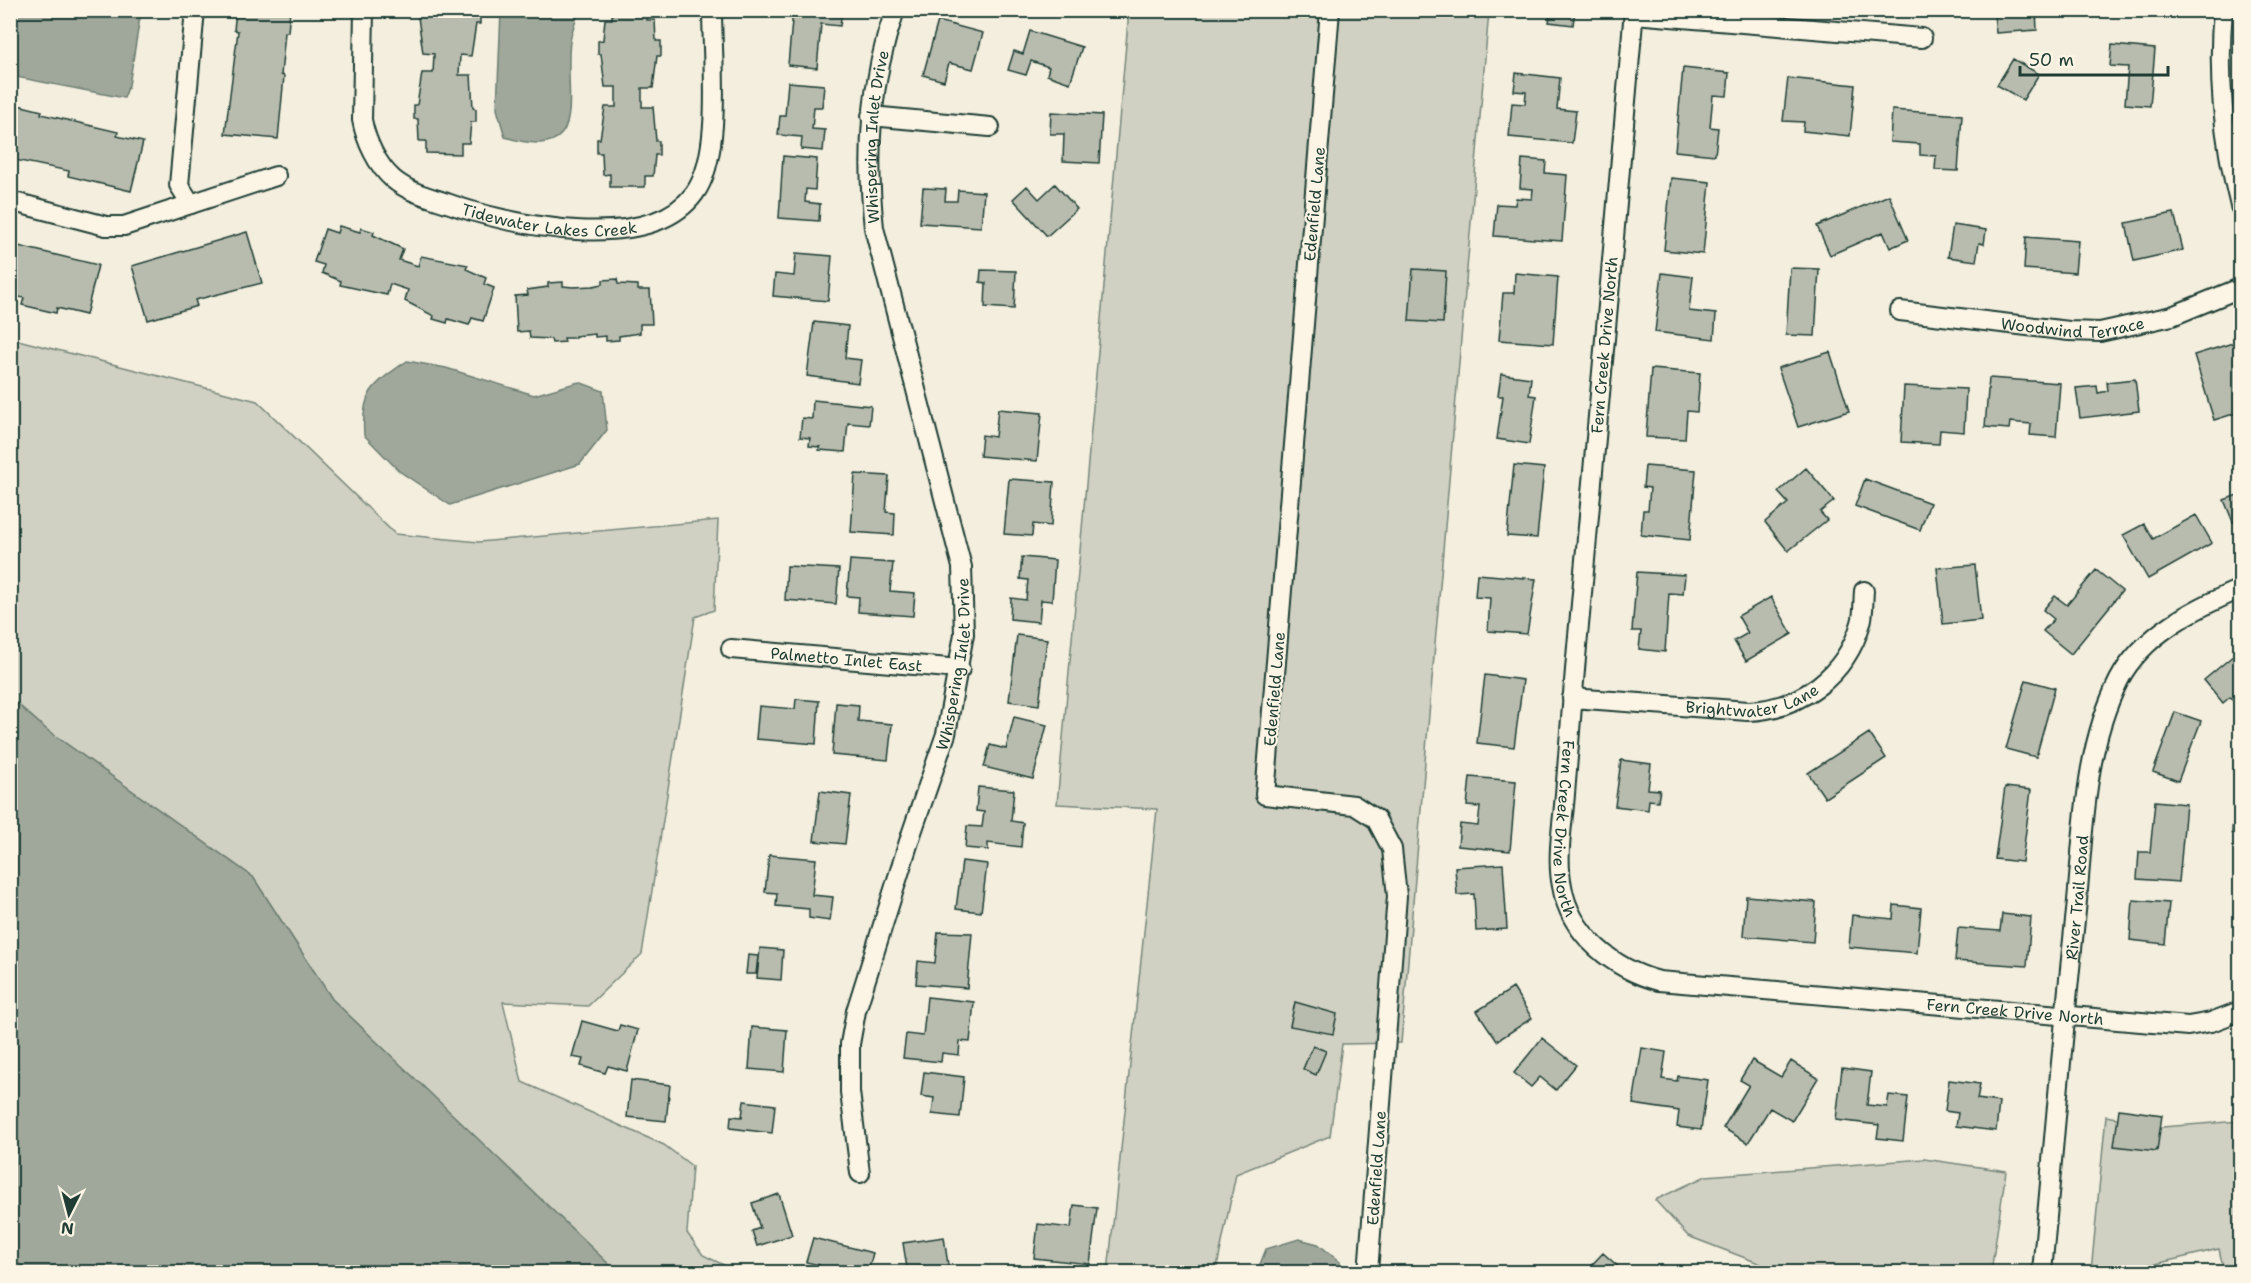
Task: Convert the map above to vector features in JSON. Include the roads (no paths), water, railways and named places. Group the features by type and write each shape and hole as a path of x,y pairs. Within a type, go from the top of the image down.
{"street":[{"path":"191,204 179,185 195,10"},
{"name":"Tidewater Lakes Creek","path":"364,10 362,120 364,132 381,167 412,191 483,216 547,229 585,231 631,227 658,219 686,203 695,193 707,169 712,139 712,10"},
{"name":"Whispering Inlet Drive","path":"860,1173 850,1092 850,1044 856,1011 912,832 946,734 960,669 964,634 962,567 874,228 869,178 871,116 882,48 895,10"},
{"name":"Edenfield Lane","path":"1330,10 1265,795 1354,805 1376,819 1392,849 1397,896 1368,1272"},
{"path":"2223,10 2221,79 2230,167 2241,206"},
{"path":"1634,12 1922,38"},
{"name":"Fern Creek Drive North","path":"1634,12 1572,698 1561,885 1567,904 1589,940 1619,966 1637,975 1659,981 2188,1026 2211,1022 2241,1011"},
{"path":"871,116 990,127"},
{"path":"10,201 105,226 124,226 276,176"},
{"name":"Woodwind Terrace","path":"1900,311 2069,331 2100,332 2172,316 2241,288"},
{"name":"River Trail Road","path":"2042,1272 2088,786 2096,741 2120,678 2146,646 2174,623 2207,603 2241,589"},
{"name":"Brightwater Lane","path":"1572,698 1748,711 1766,711 1787,705 1815,690 1840,665 1861,622 1864,591"},
{"name":"Palmetto Inlet East","path":"731,649 960,669"}]}
